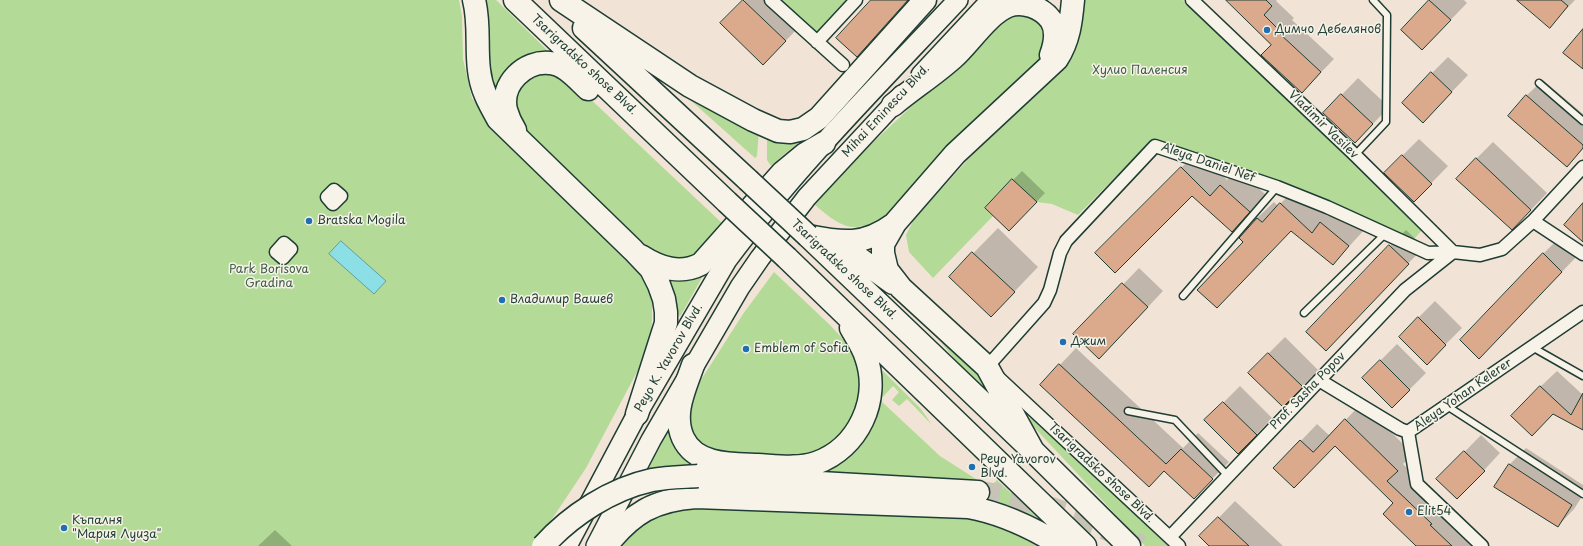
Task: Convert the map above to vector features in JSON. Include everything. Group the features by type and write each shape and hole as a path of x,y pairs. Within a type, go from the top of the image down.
{"highway":[{"path":"474,0 477,11 479,70 486,99 498,119 633,250 651,270 660,285 664,299 666,323 637,414"},
{"name":"Tsarigradsko shose Blvd.","path":"515,0 787,258 1085,546"},
{"name":"Tsarigradsko shose Blvd.","path":"554,0 808,236 1033,451 1128,546"},
{"path":"561,0 690,86 753,120 778,131 790,132 803,129 819,118 925,0"},
{"path":"808,236 835,241 851,242 864,240 883,232 895,223 960,150 1057,59 1065,46 1072,16 1073,0"},
{"path":"892,105 953,58 995,15 1008,6 1014,4 1020,3 1035,7 1044,12 1053,23 1056,37 1053,49 1048,62 1037,78"},
{"path":"528,149 510,122 506,109 506,98 508,88 519,72 530,65 535,64 550,63 568,70 593,93 648,126"},
{"path":"633,250 656,265 676,270 694,268 701,264 782,174 805,154 824,142"},
{"path":"895,223 883,244 883,260 887,270 901,288"},
{"path":"835,241 901,288 987,367 1033,451"},
{"path":"693,365 680,402 679,419 684,438 689,447 708,460 722,464 796,466 814,463 843,448 854,437 866,412 870,398 870,374 866,357 842,311"},
{"path":"543,546 552,536 593,504 632,486 652,480 674,477 698,476 978,492"},
{"path":"606,546 627,523 652,506 674,499 696,497 968,507 999,514 1039,532 1062,546"}],"main road":[{"name":"Mihai Eminescu Blvd.","path":"791,182 824,142 958,0"},
{"name":"Mihai Eminescu Blvd.","path":"784,225 817,185 991,0"},
{"name":"Peyo K. Yavorov Blvd.","path":"567,546 637,414 727,260 791,182"},
{"name":"Peyo K. Yavorov Blvd.","path":"596,546 651,440 693,365 740,287 784,225"}],"street":[{"path":"771,0 843,65"},
{"path":"817,42 856,0"},
{"name":"Vladimir Vasilev","path":"1192,0 1355,155 1453,252"},
{"name":"Aleya Daniel Nef","path":"987,367 1044,303 1050,290 1060,253 1066,241 1155,146 1277,187 1386,233 1428,253 1453,252 1480,255 1502,248 1533,221"},
{"path":"1583,166 1533,221 1583,254"},
{"name":"Prof. Sasha Popov","path":"1170,537 1405,290 1453,252"},
{"name":"Aleya Yohan Kelerer","path":"1319,380 1400,429 1408,432 1583,312"},
{"name":"Tsarigradsko shose Blvd.","path":"987,367 1179,546"},
{"path":"1408,432 1417,484 1482,546"}],"lane":[{"path":"1355,155 1386,122 1387,15 1373,0"},
{"path":"1539,83 1583,121"},
{"path":"1183,296 1277,187"},
{"path":"1304,313 1386,233"},
{"path":"1532,347 1583,376"},
{"path":"1447,406 1583,494"},
{"path":"1128,411 1175,420 1228,476"}],"green space":[{"name":"Park Borisova Gradina","path":"0,0 459,0 462,16 463,59 472,98 490,123 607,237 641,274 649,288 652,302 651,336 646,355 586,468 534,546 0,546"},
{"path":"482,0 496,0 550,53 497,95 491,81"},
{"path":"771,0 856,0 817,42"},
{"name":"Хулио Паленсия","path":"1079,0 1183,0 1423,229 1414,239 1278,180 1151,141 1078,215 1052,204 1037,202 1012,179 985,208 993,216 933,278 909,252 906,235 914,219 983,143 1059,70"},
{"path":"1016,10 1045,24 1048,52 892,212 869,225 850,227 833,219 813,203 853,161 928,91 996,20"},
{"path":"630,56 759,130 757,156 755,158 688,98"},
{"path":"535,72 566,76 724,225 693,258 679,261 663,258 632,234 527,134 514,103 516,92"},
{"path":"812,132 771,166 767,160 767,133"},
{"path":"774,272 830,325 853,350 862,388 858,410 843,436 820,451 794,458 717,454 693,439 686,421 692,394 743,314"},
{"path":"703,276 681,315 676,315 668,279 678,280"},
{"path":"943,336 977,368 997,401 967,374 939,340"},
{"path":"880,368 921,409 932,425 907,399 899,406 892,400 899,392 893,386 880,400 940,456 979,481 646,474 669,428 684,452 829,466"},
{"path":"1028,411 1168,546 1145,546 1032,425"},
{"path":"997,480 1042,522 986,504 988,489"},
{"path":"676,506 970,516 998,522 1049,546 613,546 625,532"}],"water":[{"path":"341,241 386,281 374,294 329,254"}],"building":[{"path":"743,0 786,41 763,65 720,23"},
{"path":"871,0 908,0 857,57 836,38"},
{"path":"1226,0 1266,0 1272,6 1264,15 1281,32 1280,34 1321,72 1302,93 1261,55 1271,45"},
{"path":"1429,0 1451,20 1422,50 1401,30"},
{"path":"1517,0 1561,0 1568,6 1550,28"},
{"path":"1583,29 1583,69 1563,53"},
{"path":"1431,72 1452,92 1423,123 1402,103"},
{"path":"1341,94 1373,124 1355,143 1323,113"},
{"path":"1526,95 1583,145 1583,148 1567,167 1508,116"},
{"path":"1402,155 1432,184 1414,202 1384,173"},
{"path":"1476,158 1531,210 1512,230 1456,179"},
{"path":"1181,167 1210,196 1220,185 1250,212 1232,232 1192,196 1115,273 1095,253"},
{"path":"1012,179 1037,202 1009,231 985,208"},
{"path":"1280,203 1312,233 1320,222 1349,246 1333,265 1291,231 1217,308 1197,290 1243,242 1239,238 1257,218 1262,222"},
{"path":"1583,203 1583,242 1564,225"},
{"path":"1389,245 1409,264 1326,351 1306,332"},
{"path":"972,252 1015,292 991,317 949,277"},
{"path":"1543,253 1562,272 1479,359 1460,340"},
{"path":"1122,283 1148,307 1099,359 1073,334"},
{"path":"1418,317 1446,345 1427,365 1399,337"},
{"path":"1268,353 1303,387 1283,407 1248,373"},
{"path":"1380,360 1410,390 1392,408 1362,378"},
{"path":"1059,364 1166,464 1181,449 1213,479 1194,499 1164,471 1149,487 1040,385"},
{"path":"1540,386 1571,415 1583,393 1583,430 1553,414 1532,436 1511,416"},
{"path":"1223,402 1257,435 1238,454 1204,420"},
{"path":"1345,419 1398,471 1387,481 1432,524 1430,525 1452,546 1416,546 1383,514 1393,503 1335,446 1294,488 1273,468 1300,440 1313,452"},
{"path":"1464,451 1485,471 1457,499 1436,479"},
{"path":"1509,464 1572,505 1558,527 1494,487"},
{"path":"1218,517 1249,546 1209,546 1199,536"}],"tunnel":[{"path":"978,492 1020,499 1041,505 1102,527 1141,546"}],"place":[{"name":"Димчо Дебелянов","path":"1267,30"},
{"name":"Bratska Mogila","path":"309,221"},
{"name":"Владимир Вашев","path":"502,300"},
{"name":"Джим","path":"1063,342"},
{"name":"Emblem of Sofia","path":"746,349"},
{"name":"Peyo Yavorov Blvd.","path":"972,467"},
{"name":"Elit54","path":"1409,512"},
{"name":"Къпалня \"Мария Луиза\"","path":"64,528"}]}
